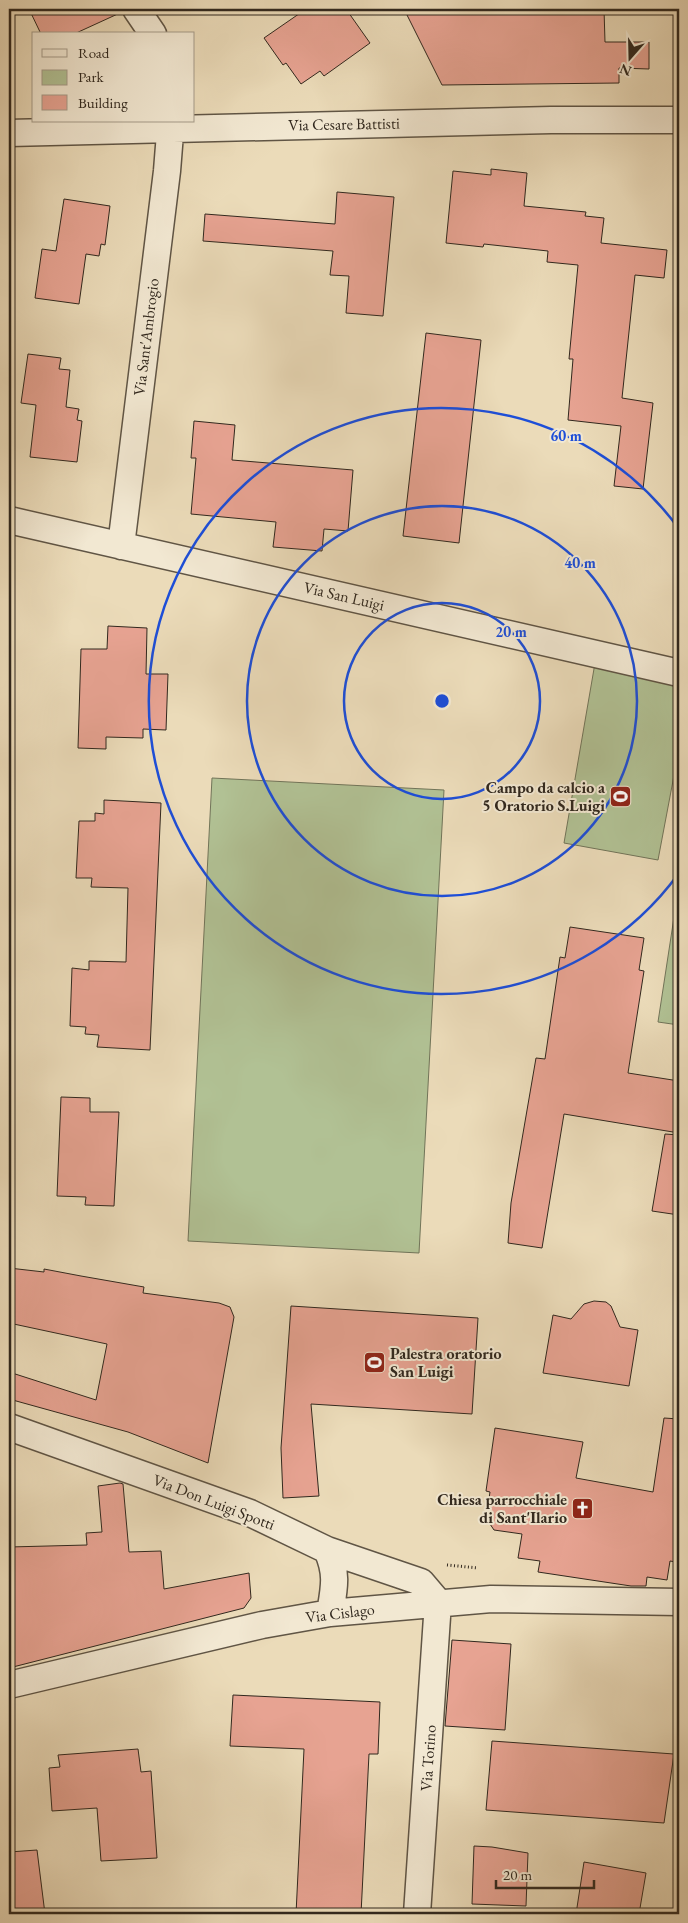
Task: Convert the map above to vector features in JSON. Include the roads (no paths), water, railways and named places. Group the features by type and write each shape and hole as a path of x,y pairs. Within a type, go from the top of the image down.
{"street":[{"path":"136,9 152,32"},
{"name":"Via Cesare Battisti","path":"9,133 171,125 679,120"},
{"name":"Via Sant'Ambrogio","path":"121,546 171,125"},
{"name":"Via San Luigi","path":"9,520 679,673"},
{"name":"Via Don Luigi Spotti","path":"9,1427 250,1513 327,1550 420,1582 438,1602"},
{"path":"327,1550 334,1564 335,1576 330,1613"},
{"name":"Via Cislago","path":"9,1686 262,1625 330,1613 438,1602 491,1599 679,1602"},
{"name":"Via Torino","path":"417,1914 438,1602"}],"place":[{"name":"Campo da calcio a 5 Oratorio S.Luigi","path":"621,796"},
{"name":"Palestra oratorio San Luigi","path":"374,1362"},
{"name":"Chiesa parrocchiale di Sant'Ilario","path":"583,1508"}]}
